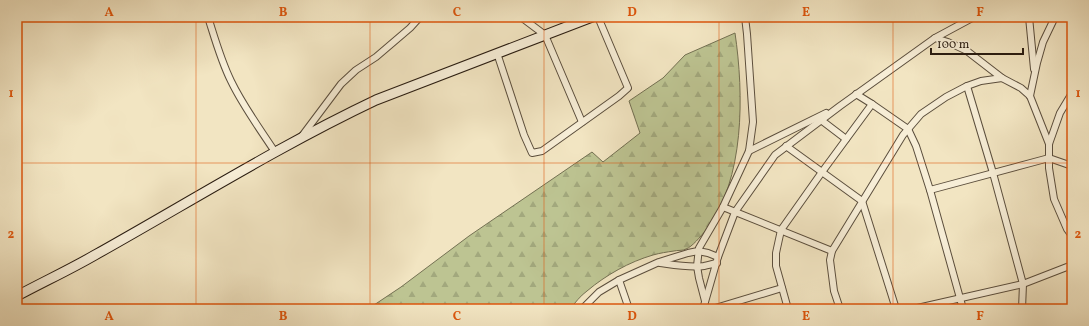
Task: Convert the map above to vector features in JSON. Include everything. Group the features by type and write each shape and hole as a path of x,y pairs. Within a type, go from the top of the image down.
{"street":[{"path":"208,17 231,82 275,152"},
{"path":"300,139 341,84 356,70 376,57 410,28 420,17"},
{"path":"521,17 544,35 582,122"},
{"path":"17,296 93,256 275,152 376,100 592,17"},
{"path":"497,53 524,135 532,153 542,151 628,88 598,17"},
{"path":"705,301 697,266 698,251 707,232 723,207 749,151 753,122 745,17"},
{"path":"703,309 735,212 775,155 856,94 935,38 974,17"},
{"path":"1029,17 1034,74"},
{"path":"1030,96 1034,74 1043,42 1055,17"},
{"path":"935,38 948,42 966,51 1002,78 1021,88 1030,96 1049,144"},
{"path":"840,309 834,290 830,260 832,251 903,135 921,114 946,98 967,86 981,81 1002,78"},
{"path":"967,86 993,173 1022,284 1022,309"},
{"path":"1072,93 1060,113 1049,144 1049,158 1054,199 1067,229 1072,236"},
{"path":"856,94 908,129 916,146 930,190 963,309"},
{"path":"788,309 776,266 776,253 781,230 872,104"},
{"path":"749,151 840,106"},
{"path":"821,120 846,139"},
{"path":"786,146 862,201 896,309"},
{"path":"930,190 1049,158 1072,166"},
{"path":"723,207 832,251"},
{"path":"582,309 599,292 619,280 658,262 698,251 708,253 718,260"},
{"path":"658,262 677,266 704,266 718,260"},
{"path":"913,309 1022,284 1072,265"},
{"path":"619,280 629,309"},
{"path":"712,309 782,288"}],"green space":[{"path":"735,33 740,82 740,109 735,162 728,187 719,210 706,230 691,246 683,250 666,252 635,261 602,280 584,293 570,309 368,309 401,287 469,236 592,152 603,162 640,133 629,101 663,78 685,55"}]}
